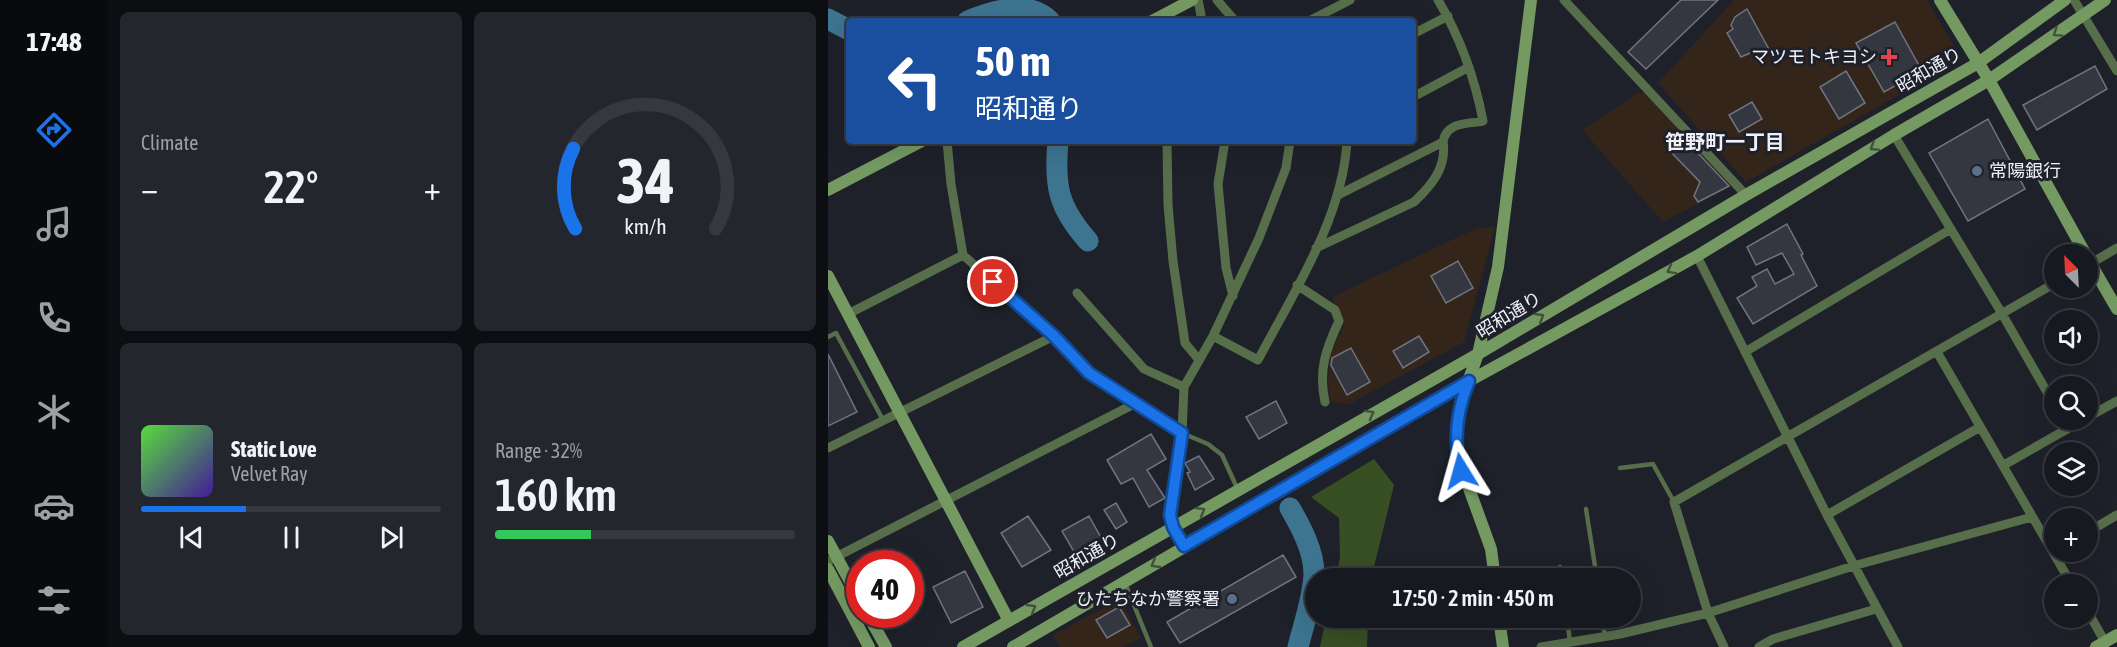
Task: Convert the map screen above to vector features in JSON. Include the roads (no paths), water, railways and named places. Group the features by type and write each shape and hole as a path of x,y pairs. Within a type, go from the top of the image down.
{"street":[{"path":"1158,18 1192,0"},
{"path":"1198,0 1200,18"},
{"path":"1217,0 1232,18"},
{"path":"1315,18 1350,0"},
{"path":"1316,248 1414,202 1426,191 1440,171 1445,153 1444,133 1450,127 1483,121 1478,91 1448,16 1438,0"},
{"path":"1494,568 1491,549 1458,458 1457,435 1461,401 1478,354 1498,267 1531,0"},
{"path":"1564,0 1746,195"},
{"path":"1940,0 1989,80 2079,244"},
{"name":"昭和通り","path":"963,647 1478,354 1746,195 1978,63 2066,0"},
{"path":"2074,0 2117,71"},
{"name":"昭和通り","path":"1019,646 1184,546 1469,381 1697,256 1894,135 1989,80 2105,0"},
{"path":"1416,32 1448,16"},
{"path":"1416,95 1468,67"},
{"path":"1894,135 2044,387"},
{"path":"1338,195 1443,142"},
{"path":"828,190 916,144"},
{"path":"947,144 951,184 963,255 1054,336 1089,373 1182,433"},
{"path":"1167,144 1168,204 1185,343 1200,360"},
{"path":"1225,144 1218,184 1226,268 1233,296"},
{"path":"1184,546 1173,527 1170,515 1182,433 1184,387 1213,336 1259,238 1286,168 1290,144"},
{"path":"1213,336 1258,360 1316,248 1338,195 1346,162 1347,144"},
{"path":"1745,352 1951,229"},
{"path":"2098,257 2117,248"},
{"path":"848,314 963,255"},
{"path":"1697,256 1853,566 1898,647"},
{"path":"828,276 1008,621"},
{"path":"2098,278 2117,309"},
{"path":"1297,285 1335,310 1339,321 1328,345 1323,364 1321,384 1325,402"},
{"path":"1724,647 1708,613 1674,502 2044,289"},
{"path":"1077,293 1144,369 1184,387"},
{"path":"828,448 1054,336"},
{"path":"1937,352 2044,536"},
{"path":"2098,411 2117,401"},
{"path":"832,559 1136,403"},
{"path":"1827,515 1980,427"},
{"path":"2004,465 2057,430"},
{"path":"2098,526 2117,515"},
{"path":"1541,647 1605,636 1708,613 1853,566 2032,517"},
{"path":"828,541 832,559 846,580"},
{"path":"828,569 869,647"},
{"path":"1759,647 1773,639 1876,609"},
{"path":"875,628 885,647"},
{"path":"1501,628 1503,647"},
{"path":"2095,628 2103,645 2117,635"}],"lane":[{"path":"828,337 836,333 883,421"},
{"path":"1182,433 1208,444 1222,455 1238,490"},
{"path":"1620,468 1653,464 1674,502"},
{"path":"1586,509 1595,568"},
{"path":"1125,582 1151,647"},
{"path":"1568,628 1570,642"},
{"path":"1604,628 1605,636"}],"waterway":[{"path":"976,18 1011,9 1032,11 1046,18"},
{"path":"828,19 846,28"},
{"path":"1058,144 1057,171 1060,195 1070,217 1088,241"},
{"path":"1290,508 1309,548 1314,574 1310,601 1298,647"}],"place":[{"name":"マツモトキヨシ","path":"1889,57"},
{"name":"常陽銀行","path":"1977,171"},
{"name":"ひたちなか警察署","path":"1232,599"}],"district":[{"name":"笹野町一丁目","path":"1725,142"}]}
